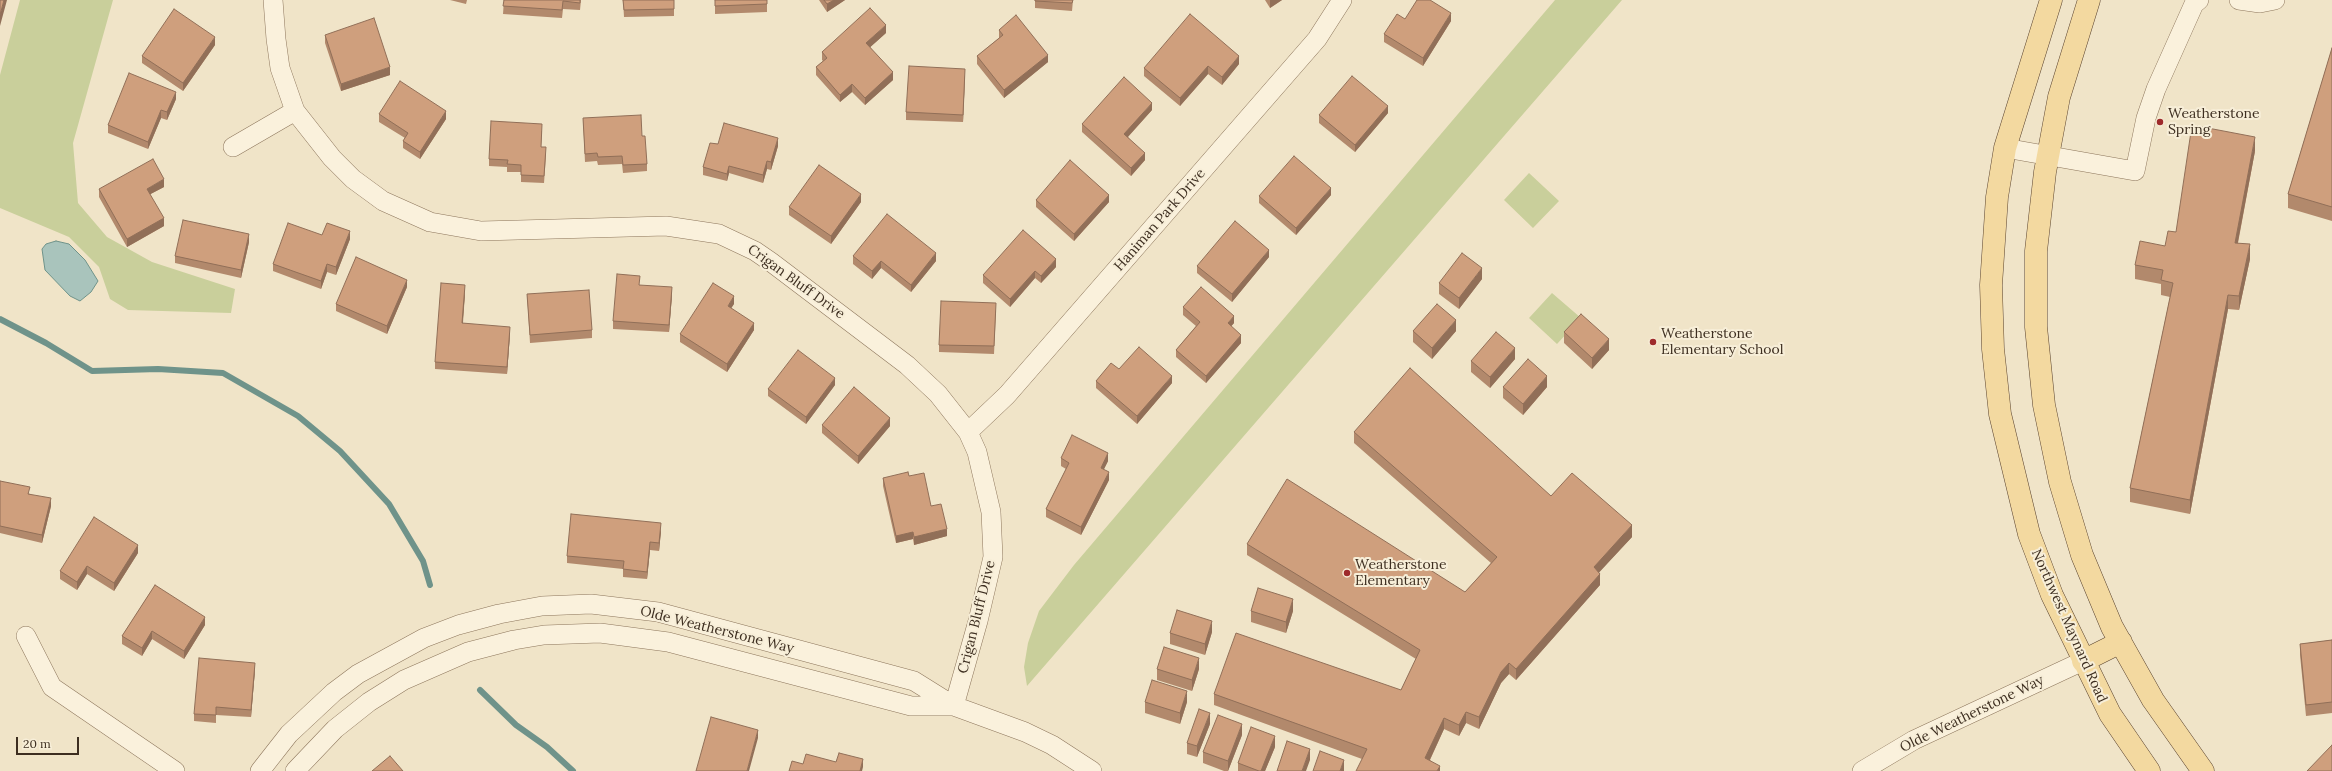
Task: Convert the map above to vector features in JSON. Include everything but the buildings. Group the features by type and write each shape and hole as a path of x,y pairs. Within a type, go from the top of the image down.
{"main road":[{"name":"Northwest Maynard Road","path":"2051,0 2005,148 1997,197 1991,285 1993,349 2000,414 2029,534 2052,594 2083,661 2110,714 2149,771"},
{"path":"2089,0 2081,21 2058,97 2047,156 2036,251 2036,327 2044,405 2060,482 2082,556 2112,627 2153,700 2203,771"},
{"path":"2083,661 2121,642"}],"street":[{"name":"Crigan Bluff Drive","path":"273,0 280,68 295,112 332,158 353,179 383,201 430,222 482,231 666,226 719,234 740,242 771,262 906,365 938,394 968,432 977,452 991,512 993,557 978,620 954,706"},
{"name":"Haniman Park Drive","path":"968,432 1007,395 1317,38 1342,0"},
{"path":"2005,148 2135,171 2146,118 2156,89 2194,4 2199,0"},
{"path":"2239,0 2260,3 2275,0"},
{"path":"233,147 295,112"},
{"name":"Olde Weatherstone Way","path":"260,771 289,734 311,712 358,674 390,655 424,638 458,625 542,606 591,604 658,612 914,681 954,706 1025,732 1052,745 1092,771"},
{"name":"Olde Weatherstone Way","path":"295,771 335,729 369,702 404,680 468,652 514,640 544,635 600,633 668,642 911,706 954,706"},
{"path":"26,636 52,687 175,771"},
{"name":"Olde Weatherstone Way","path":"1862,771 1914,740 2083,661"}],"green space":[{"path":"20,0 113,0 73,143 78,203 107,237 152,262 235,289 231,313 128,310 110,299 99,267 69,237 0,208 0,75"},
{"path":"1555,0 1622,0 1027,686 1024,667 1028,643 1039,611 1074,565"},
{"path":"1529,173 1559,201 1533,228 1504,200"},
{"path":"1552,293 1581,318 1557,344 1529,318"}],"water":[{"path":"56,241 69,244 85,260 98,281 91,292 80,301 70,296 45,270 42,249 46,244"}],"waterway":[{"path":"0,319 46,343 92,371 158,369 223,373 298,416 340,451 389,504 423,561 430,585"},
{"path":"480,690 516,725 547,747 573,771"}],"place":[{"name":"Weatherstone Spring","path":"2160,122"},
{"name":"Weatherstone Elementary School","path":"1653,342"},
{"name":"Weatherstone Elementary","path":"1347,573"}]}
